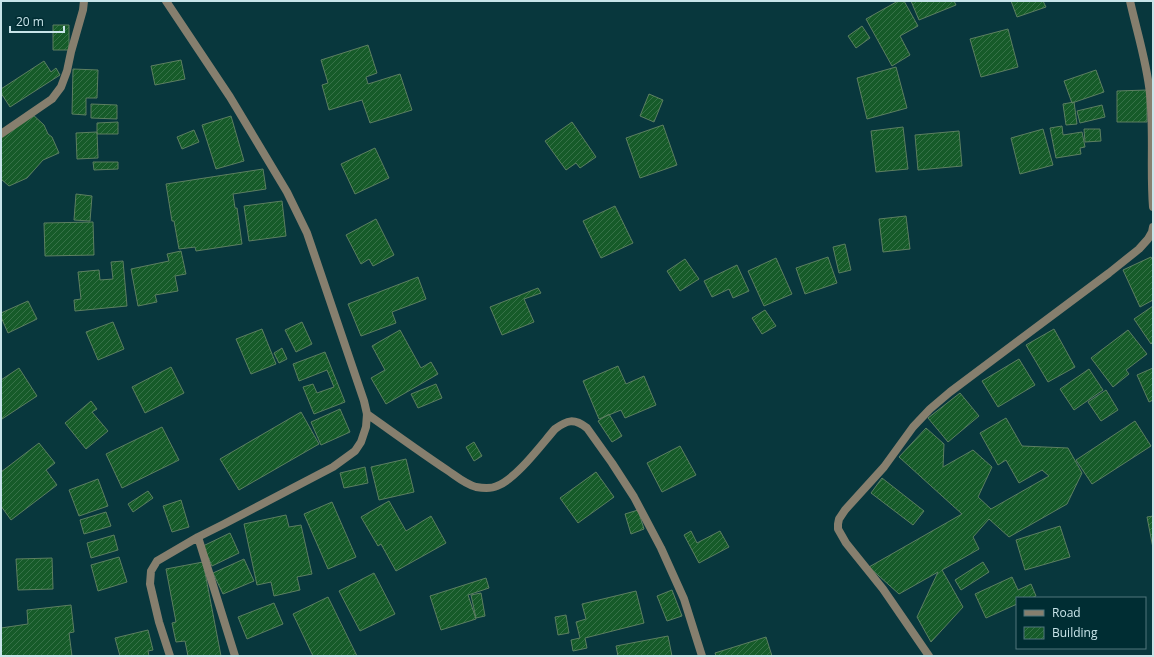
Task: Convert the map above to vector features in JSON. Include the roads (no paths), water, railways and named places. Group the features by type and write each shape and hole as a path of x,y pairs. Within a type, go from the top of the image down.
{"street":[{"path":"1,134 52,99 61,87 67,71 84,1"},
{"path":"166,1 230,97 287,192 306,233 364,401 367,414 366,427 361,442 355,451 344,459 327,470 198,537 157,561 151,571 150,584 159,622 170,656"},
{"path":"1130,1 1150,94 1152,115 1153,208"},
{"path":"929,656 883,589 846,543 838,529 839,519 845,510 884,467 913,427 930,409 950,392 1139,249 1148,240 1153,227"},
{"path":"367,414 464,482 476,487 487,488 496,487 507,481 520,469 555,429 562,424 568,421 574,421 582,424 587,428 616,468 634,497 661,548 684,599 702,656"},
{"path":"198,537 235,656"}]}
